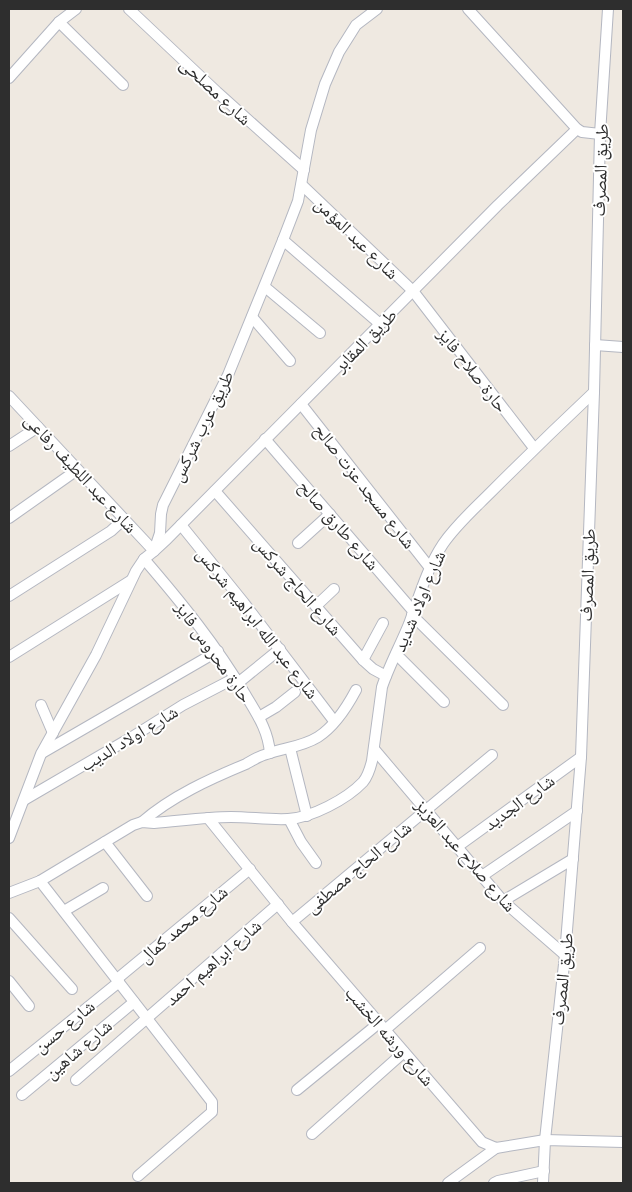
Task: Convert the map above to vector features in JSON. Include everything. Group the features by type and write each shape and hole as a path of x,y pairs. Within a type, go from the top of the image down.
{"street":[{"path":"9,78 59,22 76,9"},
{"name":"شارع مصلحى","path":"129,9 216,92 304,170"},
{"name":"طريق عرب شركس","path":"154,551 160,533 163,505 228,375 298,201 306,150 325,84 339,52 356,25 377,9"},
{"path":"468,9 577,129 582,132 600,134"},
{"name":"طريق المصرف","path":"543,1183 545,1140 565,955 581,757 594,392 600,134 608,9"},
{"path":"59,22 123,85"},
{"name":"طريق المقابر","path":"154,551 498,205 577,129"},
{"name":"شارع عبد المؤمن","path":"302,185 413,291"},
{"path":"283,240 380,324"},
{"path":"264,287 320,333"},
{"name":"حارة صلاح فايز","path":"413,291 534,448"},
{"path":"252,317 290,361"},
{"path":"595,345 623,347"},
{"name":"شارع اولاد شديد","path":"142,822 154,823 231,817 288,819 307,816 342,798 363,782 368,773 374,749 380,697 386,676 413,614 430,568 443,543 534,448 594,392"},
{"name":"شارع عبد اللطيف رفاعى","path":"9,397 154,551"},
{"name":"شارع مسجد عزت صالح","path":"301,404 430,568"},
{"path":"9,446 38,427"},
{"name":"شارع طارق صالح","path":"265,439 413,614 503,705"},
{"path":"9,518 77,470"},
{"name":"شارع الحاج شركس","path":"215,490 363,660 373,669 386,676"},
{"path":"298,543 330,514"},
{"path":"9,596 110,531 124,519"},
{"name":"شارع عبد الله ابراهيم شركس","path":"181,525 280,649 334,721"},
{"path":"9,838 42,754 96,656 130,581 144,559 154,551"},
{"name":"حارة محروس فايز","path":"144,559 178,598 218,651 259,717 269,740 270,752"},
{"path":"9,657 130,581"},
{"path":"316,606 334,590"},
{"path":"363,660 383,623"},
{"name":"شارع اولاد الديب","path":"24,800 184,705 237,681 280,649"},
{"path":"42,754 218,651"},
{"path":"396,654 444,702"},
{"path":"9,893 40,880 133,825 142,822 163,806 198,785 270,752 290,748 318,737 347,707 356,690"},
{"path":"259,717 295,692"},
{"path":"41,706 53,733"},
{"path":"290,748 307,816"},
{"name":"شارع صلاح عبد العزيز","path":"374,749 503,901 565,955"},
{"name":"شارع الحاج مصطفى","path":"292,922 492,755"},
{"name":"شارع الجديد","path":"457,846 581,757"},
{"path":"482,876 577,811"},
{"name":"شارع ورشه الخشب","path":"208,818 292,922 476,1136 482,1142 496,1148"},
{"path":"288,819 316,864"},
{"path":"105,842 147,896"},
{"path":"503,901 573,859"},
{"name":"شارع محمد كمال","path":"118,981 250,869"},
{"path":"40,880 212,1102 212,1112 138,1176"},
{"path":"64,911 103,888"},
{"name":"شارع ابراهيم احمد","path":"76,1080 278,904"},
{"path":"9,918 72,989"},
{"path":"296,1090 382,1026 480,948"},
{"path":"9,981 29,1006"},
{"name":"شارع حسن","path":"9,1071 118,981"},
{"name":"شارع شاهين","path":"22,1096 134,1002"},
{"path":"312,1134 404,1052"},
{"path":"448,1183 496,1148 545,1140 623,1142"},
{"path":"494,1183 544,1171"}]}
